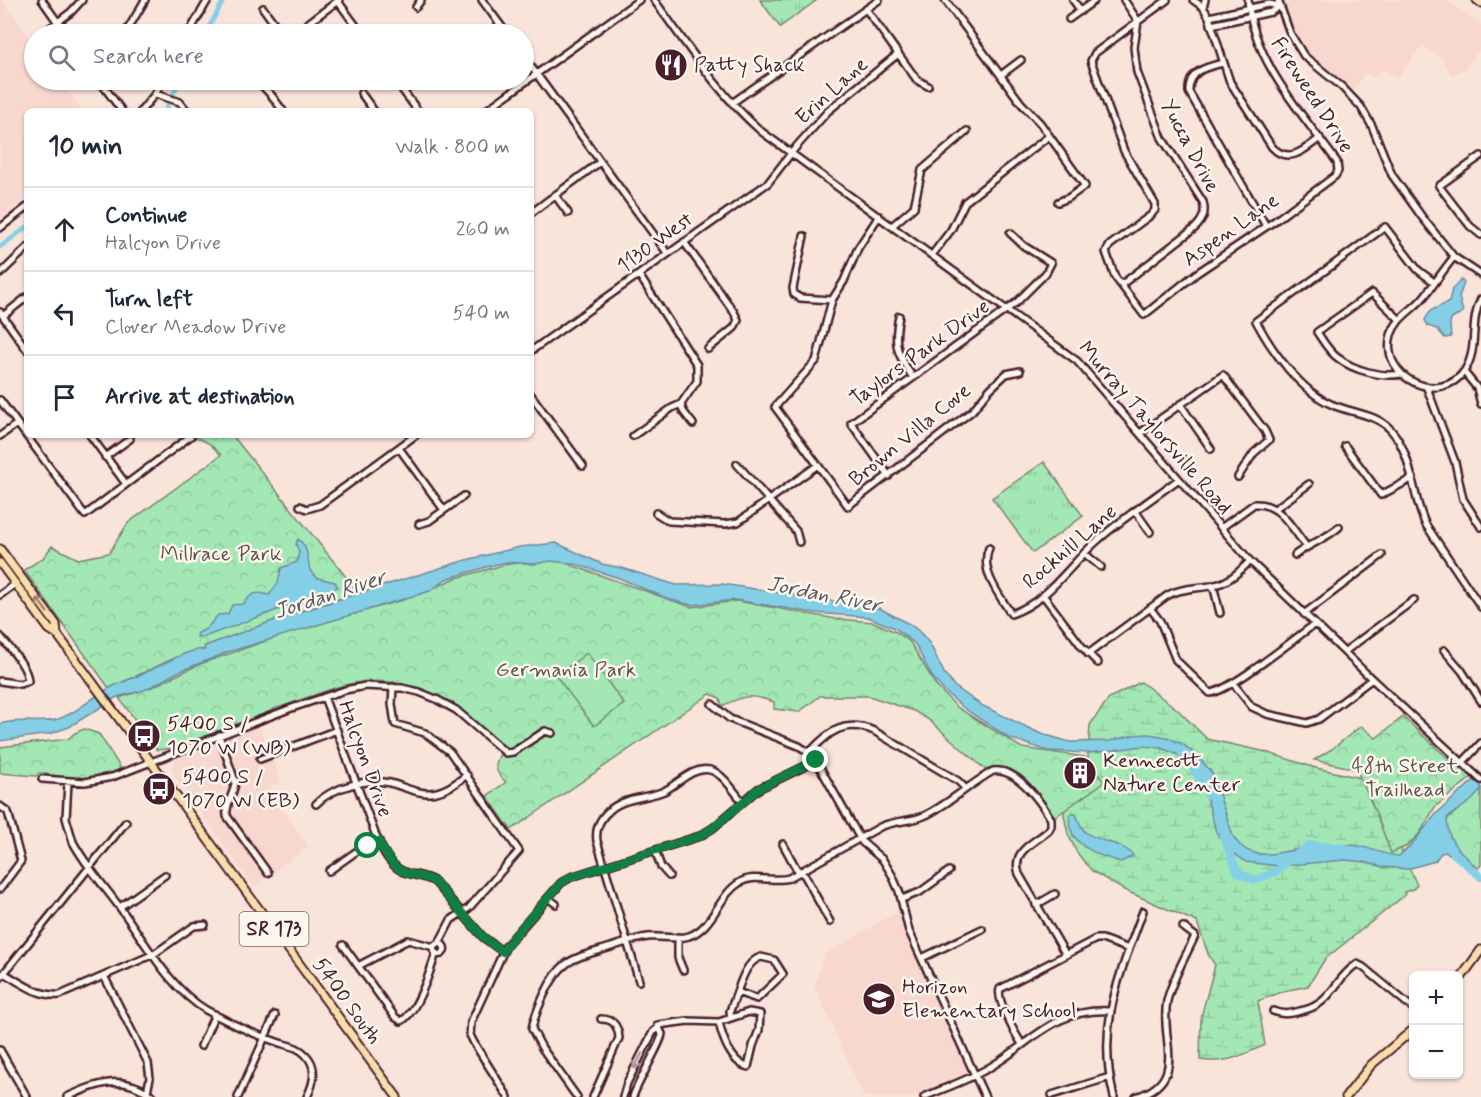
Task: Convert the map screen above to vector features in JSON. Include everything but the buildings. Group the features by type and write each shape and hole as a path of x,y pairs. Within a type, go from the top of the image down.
{"main road":[{"path":"1477,0 1481,3"},
{"name":"5400 South","path":"0,549 56,624 57,634"},
{"name":"5400 South","path":"0,563 49,629 57,634 115,711 397,1097"},
{"path":"1463,975 1481,950"},
{"path":"1346,1097 1371,1065 1409,1032"}],"street":[{"path":"42,0 57,23 72,12 82,0"},
{"path":"131,24 145,0"},
{"path":"194,24 208,0"},
{"path":"307,24 338,0 355,24"},
{"path":"416,7 421,0"},
{"path":"482,0 500,24"},
{"path":"536,74 639,0"},
{"name":"Murray Taylorsville Road","path":"654,0 732,103 762,132 1077,361 1251,561 1372,680 1481,780"},
{"path":"732,103 879,0"},
{"path":"945,0 1021,103 1041,123 1085,186 1058,202"},
{"path":"1073,0 1081,11"},
{"path":"1124,0 1138,21"},
{"path":"1121,285 1108,261 1107,248 1151,214 1155,210 1155,204 1124,151 1090,61 1095,53 1167,0"},
{"path":"1193,0 1204,3 1222,63 1234,91 1275,150 1285,155 1294,155 1320,138"},
{"name":"Fireweed Drive","path":"1248,0 1258,42 1266,61 1337,162 1337,173"},
{"path":"1069,19 1094,1"},
{"path":"1209,18 1279,3"},
{"path":"1212,25 1271,12 1279,3"},
{"path":"1279,3 1290,33 1304,56 1342,87 1361,107 1372,126 1392,175 1439,241 1454,257 1481,275"},
{"path":"263,9 274,24"},
{"path":"866,9 918,80 928,86"},
{"name":"Yucca Drive","path":"1121,285 1199,224 1204,212 1203,202 1159,132 1137,72 1134,47 1138,21"},
{"name":"Erin Lane","path":"790,154 828,111 898,54"},
{"path":"1001,75 1021,60"},
{"path":"1222,63 1197,71 1189,83 1189,92 1266,226"},
{"path":"534,71 668,254"},
{"path":"106,90 120,108"},
{"path":"143,108 157,90"},
{"path":"267,90 281,108"},
{"path":"402,90 416,108"},
{"path":"489,108 514,90"},
{"path":"361,93 372,108"},
{"path":"154,94 184,104 186,108"},
{"path":"892,226 914,207 922,170 967,132"},
{"path":"932,255 951,230 964,202 1049,136"},
{"name":"1130 West","path":"534,349 768,183 790,154"},
{"path":"1481,156 1439,186 1470,226 1481,235"},
{"path":"534,211 600,162"},
{"name":"Aspen Lane","path":"1121,285 1144,315 1197,273 1266,226 1337,173"},
{"path":"555,195 568,213"},
{"path":"0,228 24,209"},
{"path":"656,513 669,521 725,524 738,522 818,465 775,407 816,361 832,300 848,274 858,248 879,216"},
{"path":"1434,282 1418,270 1385,227 1256,321 1296,378 1313,393 1336,406 1377,420 1392,430 1413,478 1418,504 1426,525 1481,607"},
{"name":"Taylors Park Drive","path":"889,476 851,423 1008,309 1046,273 1051,263 1024,246 1010,233"},
{"path":"804,236 793,288 794,294 800,298 832,300"},
{"path":"684,242 738,320 734,328 708,349"},
{"path":"0,274 24,251"},
{"path":"1454,257 1419,303 1399,319 1392,334 1390,346 1394,364 1401,374 1413,383 1427,388 1448,383 1464,372 1472,353 1473,319 1479,311 1481,299"},
{"path":"633,436 681,404 698,379 698,368 692,354 639,275"},
{"path":"1399,319 1371,293 1317,332 1330,351 1346,364 1389,376 1401,374"},
{"path":"24,299 1,314 24,346"},
{"path":"899,316 896,346 913,378"},
{"name":"Brown Villa Cove","path":"818,465 848,506 972,411 1006,374 1020,371"},
{"path":"1464,372 1477,388 1481,404"},
{"path":"1140,433 1223,375 1265,431 1269,440 1254,453 1238,477"},
{"path":"1427,388 1455,462 1463,499 1481,527"},
{"path":"534,399 583,466"},
{"path":"0,400 24,433"},
{"path":"681,404 693,424"},
{"path":"1180,404 1211,449"},
{"path":"0,436 17,424"},
{"path":"27,438 85,515 188,438"},
{"path":"92,438 126,484"},
{"path":"300,506 306,509 320,505 412,438"},
{"path":"105,457 130,439"},
{"path":"1345,446 1382,495 1413,478"},
{"path":"399,448 444,510"},
{"path":"737,464 796,531 799,542"},
{"name":"Rockhill Lane","path":"989,548 987,561 992,581 1011,614 1019,611 1057,584 1099,538 1179,479"},
{"path":"1276,508 1309,484"},
{"path":"419,524 465,496"},
{"path":"1221,528 1254,504 1276,508 1306,546"},
{"path":"1136,512 1150,532"},
{"path":"1295,555 1306,546 1329,536 1339,527"},
{"path":"1084,554 1101,567"},
{"path":"1304,614 1382,555"},
{"path":"1088,654 1168,595 1181,589 1213,585 1231,578 1251,561"},
{"path":"0,595 15,584"},
{"path":"1213,585 1220,613"},
{"path":"1475,598 1481,593"},
{"path":"1043,595 1088,654 1098,663"},
{"path":"1344,652 1414,600"},
{"path":"1150,608 1160,621 1176,660 1210,693 1217,692 1233,683 1315,624"},
{"path":"0,636 25,670 28,681 20,684 0,681"},
{"path":"1444,650 1462,671 1481,701"},
{"path":"1233,683 1252,707 1267,714 1307,723 1319,719 1372,680"},
{"path":"42,779 68,782 100,780 355,687 393,687 419,692 456,710 505,753 513,752 545,731 552,733"},
{"path":"343,945 395,1017 403,1020 408,1017 422,991 436,954 437,945 455,916 461,914 519,851 450,752 431,736 412,727 395,724 392,704 393,687"},
{"name":"Halcyon Drive","path":"324,697 379,841 394,866 405,873 431,879 483,937 503,952"},
{"path":"712,704 733,721 799,746 810,752 816,760 860,838 867,848 881,858 898,886 909,931 985,1097"},
{"path":"810,752 821,739 835,730 849,726 874,730 958,781 966,789"},
{"path":"260,759 337,730"},
{"path":"219,735 235,781 227,806 227,816 268,873"},
{"path":"1462,763 1481,743"},
{"path":"508,1097 474,1043 470,1030 473,1015 503,952 513,937 548,898 568,878 704,834 758,789 816,760"},
{"path":"639,981 597,838 597,831 604,816 617,805 659,793 695,771 704,769 718,774 743,802"},
{"path":"577,1097 532,1029 554,975 565,964 576,958 649,937 689,936 701,928 739,883 753,878 783,879 800,872 887,824 924,816 993,771 1007,772 1019,779 1051,819 1049,830 1025,848 1017,860 1018,873 1066,956"},
{"path":"316,804 327,794 357,784 382,781 420,793 430,793 442,791 468,775"},
{"path":"68,782 66,810 68,826 78,850 153,954 181,990 196,1003 265,1037 300,1049 310,1060 314,1076 312,1088 307,1097"},
{"path":"835,795 842,791"},
{"path":"0,806 8,812 21,861 0,889"},
{"path":"126,822 2,975 39,992 53,996 60,995 153,954 194,926 205,925"},
{"path":"328,871 357,850 379,841"},
{"path":"783,844 796,867 805,876 830,922"},
{"path":"655,850 661,867 669,876"},
{"path":"902,899 918,894 949,871"},
{"path":"120,907 165,875"},
{"path":"1036,905 1055,894"},
{"path":"548,898 556,904"},
{"path":"1114,1097 1107,1045 1110,1011 1143,911"},
{"path":"1136,1097 1155,1089 1163,1081 1168,1069 1167,1000 1195,936 1183,927"},
{"path":"922,958 982,928"},
{"path":"678,937 678,958 682,970"},
{"path":"1022,1044 1008,1016 999,990 1099,939 1129,949"},
{"path":"358,966 408,940 444,946 441,954 436,954"},
{"path":"731,1018 730,1011 737,992 747,969 759,958 771,958 783,974 757,999 737,992"},
{"path":"1273,1011 1286,1014 1309,1010 1318,1005 1357,964 1409,1006"},
{"path":"104,976 148,1063 150,1078 147,1094"},
{"path":"924,1097 995,1064 1051,1023 1066,1016 1083,1011 1110,1011"},
{"path":"623,1097 633,1070 653,1032 658,1027 688,1021 718,1022 749,1012 760,1014 759,1030 748,1067 740,1064 724,1044 718,1022"},
{"path":"201,1046 215,1014"},
{"path":"238,1097 275,1015"},
{"path":"593,1097 619,1038 614,1022 601,1019"},
{"path":"633,1097 660,1041 662,1034 658,1027"},
{"path":"0,1050 27,1097"},
{"path":"1052,1095 1110,1077"},
{"path":"67,1097 106,1083 126,1083 154,1097"}],"shaded area":[{"path":"0,0 2,0 24,30 24,90 67,90 81,108 24,108 24,199 0,219"},
{"path":"1284,0 1446,0 1481,25 1481,48 1465,69 1452,75 1441,58 1422,45 1398,78 1383,69 1375,78 1366,73 1353,91 1308,53 1292,26"},
{"path":"259,725 281,781 270,786 283,811 308,846 254,887 174,776 171,767 178,757"},
{"name":"Horizon Elementary School","path":"900,910 905,931 929,979 968,1071 912,1097 864,1097 814,985 825,954"}],"green space":[{"path":"760,0 817,0 780,27"},
{"name":"Millrace Park","path":"198,438 234,438 359,593 286,616 205,646 204,650 173,659 109,688 24,570 43,558 52,546 78,559 109,553 128,523 221,455 210,444"},
{"path":"1044,462 1083,516 1033,553 992,498"},
{"name":"Germania Park","path":"551,558 691,607 737,601 836,619 874,622 898,633 910,642 937,687 958,708 1022,748 1085,757 1104,782 1055,817 1035,789 1018,773 998,768 987,771 929,720 914,711 869,696 820,696 799,712 774,709 774,702 753,697 742,698 722,706 720,698 710,694 511,830 487,796 506,782 498,774 496,766 504,748 458,709 423,690 385,682 345,685 174,748 157,750 119,698 152,687 200,664 300,629 406,599 456,578 503,565"},
{"path":"587,653 624,704 594,726 556,676"},
{"path":"1141,682 1177,709 1207,739 1370,780 1417,885 1404,892 1405,895 1325,959 1308,986 1284,991 1258,1001 1265,1045 1226,1060 1200,1060 1201,1017 1215,965 1208,954 1197,922 1124,890 1092,871 1077,853 1068,834 1064,815 1066,797 1090,774 1088,757 1090,725 1109,698"},
{"name":"48th Street Trailhead","path":"1403,717 1472,777 1435,807 1420,833 1407,846 1391,853 1356,769 1314,760 1361,726 1376,738"},
{"path":"84,729 99,734 120,767 118,771 100,776 71,778 44,773 36,776 0,773 0,747 68,739"},
{"path":"1481,788 1481,865 1478,868 1453,847 1447,835 1447,820"}],"water":[{"path":"1461,280 1464,283 1459,297 1463,312 1451,320 1451,337 1445,338 1437,329 1428,326 1425,320 1430,311 1449,302 1452,289"},
{"path":"298,539 306,550 311,572 318,578 335,582 338,587 313,599 204,637 197,637 198,633 206,629 218,615 228,614 232,605 244,604 254,594 269,595 278,583 281,568 297,562"},
{"path":"556,543 602,564 676,585 722,584 879,608 920,632 930,644 944,673 954,686 981,705 1039,733 1070,742 1109,741 1148,734 1167,737 1184,745 1212,773 1235,839 1240,846 1257,854 1347,845 1399,856 1437,813 1481,774 1481,790 1472,800 1447,818 1452,841 1476,868 1446,852 1441,853 1435,861 1407,869 1345,860 1278,866 1246,862 1229,850 1216,832 1203,784 1189,764 1176,754 1161,748 1144,746 1090,753 1048,751 1009,738 965,709 944,691 933,678 915,644 895,628 868,617 815,613 735,600 692,605 668,599 619,578 575,564 551,561 534,564 508,562 446,579 430,591 228,652 178,672 145,690 117,697 69,727 49,734 0,741 0,724 62,718 111,688 174,658 191,651 204,650 205,646 286,616 466,560 520,547"},
{"path":"1070,814 1076,814 1085,832 1091,836 1118,845 1133,856 1121,862 1085,847 1072,833"}],"waterway":[{"path":"211,24 224,0"},
{"path":"166,108 175,90"},
{"path":"0,247 24,229"},
{"name":"Jordan River","path":"1182,757 1195,771 1208,795"},
{"name":"Jordan River","path":"1223,836 1238,873 1255,880 1275,872 1309,845 1344,848"},
{"path":"1454,854 1481,877"}],"place":[{"name":"Patty Shack","path":"671,65"},
{"name":"5400 S / 1070 W (WB)","path":"144,736"},
{"name":"Kennecott Nature Center","path":"1080,773"},
{"name":"5400 S / 1070 W (EB)","path":"159,789"},
{"name":"Horizon Elementary School","path":"879,999"}],"route":[{"path":"368,846 379,841 394,866 405,873 427,877 435,882 483,937 503,952 513,937 568,878 700,836 713,828 758,789 816,760"}]}
